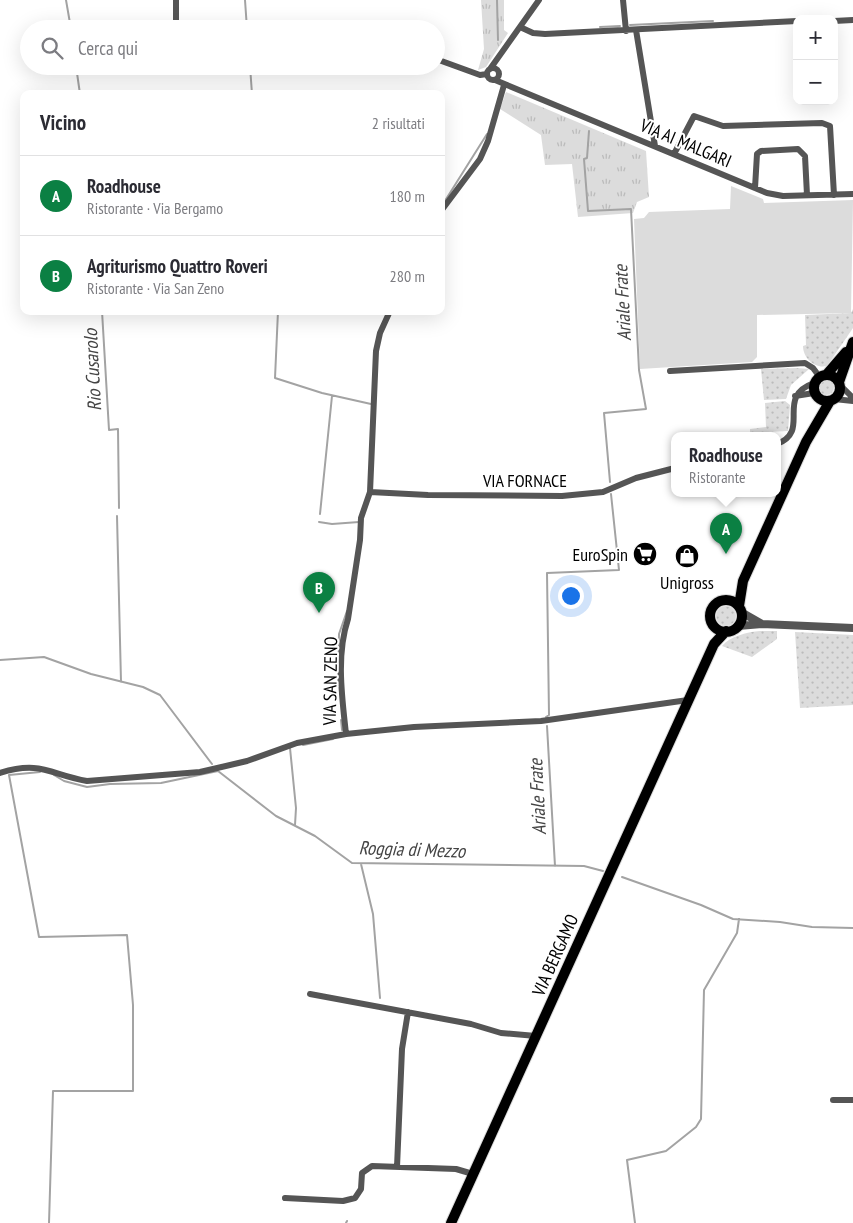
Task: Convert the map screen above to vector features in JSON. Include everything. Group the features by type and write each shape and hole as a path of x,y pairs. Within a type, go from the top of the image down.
{"main road":[{"path":"738,626 737,606 743,580 810,434 832,400 839,393 839,383 852,345"},
{"path":"810,434 819,385 852,345"},
{"path":"819,385 839,383"},
{"path":"819,385 832,400"},
{"name":"VIA BERGAMO","path":"714,644 714,626 710,617 712,608 720,601 737,606"},
{"path":"714,626 726,631"},
{"name":"VIA BERGAMO","path":"451,1223 714,644 726,631 738,626"}],"street":[{"path":"176,0 176,20"},
{"path":"488,72 502,55 539,0"},
{"path":"623,0 626,31"},
{"path":"838,21 853,20"},
{"path":"520,27 539,34 793,21"},
{"path":"636,30 655,146"},
{"path":"495,80 499,72 502,55"},
{"path":"445,62 480,75 496,68 514,87"},
{"path":"488,72 490,79 514,87"},
{"path":"445,206 480,159 488,141 504,85"},
{"name":"VIA AI MALGARI","path":"514,87 755,188 778,195 853,194"},
{"path":"674,154 694,116 723,126 828,124 833,158 834,195"},
{"path":"755,188 757,154 760,151 798,149 805,156 807,195"},
{"name":"VIA SAN ZENO","path":"0,773 30,767 44,768 87,781 200,772 247,761 297,743 346,734 342,699 344,631 348,619 359,549 361,518 370,492 376,351 380,333 388,315"},
{"path":"670,371 805,363 813,368 819,385"},
{"path":"839,383 853,399"},
{"path":"795,396 819,385"},
{"path":"781,442 789,439 792,432 795,396 801,388 819,385"},
{"path":"832,400 853,399"},
{"name":"VIA FORNACE","path":"370,492 428,495 562,496 602,492 651,473 671,469"},
{"path":"737,606 762,624"},
{"path":"738,626 762,624 853,628"},
{"path":"346,734 422,727 540,721 688,700"},
{"path":"310,994 471,1024 501,1034 536,1036"},
{"path":"397,1167 402,1049 408,1012"},
{"path":"833,1100 853,1100"},
{"path":"285,1198 349,1200 358,1194 362,1173 368,1167 456,1168 473,1174"}],"green space":[{"path":"481,0 504,0 504,30 508,33 486,67 478,70 484,49"},
{"path":"506,92 646,151 649,197 637,202 633,213 578,217 572,164 545,165 541,135 500,109"},
{"path":"731,186 763,199 764,203 853,200 851,313 757,315 757,357 752,362 640,369 634,219 644,218 649,212 730,209"},
{"path":"853,309 853,328 827,366 818,366 810,362 805,355 803,346 806,345 805,315 851,313"},
{"path":"761,369 809,369 791,385 786,399 764,400"},
{"path":"826,379 834,387 826,395 818,387"},
{"path":"785,401 790,405 788,431 750,432 750,429 766,427 765,403"},
{"path":"726,606 733,609 736,616 733,623 726,626 719,623 716,616 719,609"},
{"path":"760,631 777,631 777,639 752,657 722,646 734,637"},
{"path":"795,632 853,635 853,705 800,708"}],"waterway":[{"name":"Rio Cusarolo","path":"66,0 69,20"},
{"path":"245,0 246,20"},
{"path":"497,0 498,40"},
{"name":"Ariale Frate","path":"630,25 713,21"},
{"name":"Ariale Frate","path":"600,27 620,26"},
{"name":"Rio Cusarolo","path":"77,75 79,90"},
{"path":"251,75 252,90"},
{"name":"Ariale Frate","path":"589,131 587,158 584,159 588,211 631,209 639,370 646,409 604,413 610,482"},
{"path":"445,201 487,134"},
{"name":"Rio Cusarolo","path":"102,315 109,430 118,429 119,508"},
{"path":"278,315 275,378 322,393 371,404"},
{"path":"320,514 332,396"},
{"name":"Ariale Frate","path":"546,717 549,715 547,573 619,570 611,494"},
{"name":"Rio Cusarolo","path":"117,516 121,682"},
{"path":"319,522 332,524 359,522"},
{"path":"338,685 339,634 347,611"},
{"name":"Roggia di Mezzo","path":"0,660 44,657 91,674 143,687 160,695 212,764"},
{"path":"341,720 342,730"},
{"name":"Ariale Frate","path":"547,726 555,866"},
{"path":"303,745 333,739"},
{"path":"290,748 296,808 295,825"},
{"name":"Roggia di Mezzo","path":"218,771 276,816 315,836 352,863 584,866 603,871"},
{"path":"54,775 64,781 87,787 110,784 161,783 218,771"},
{"path":"40,772 9,775 39,937 127,935 133,1005 133,1091 53,1091 49,1223"},
{"path":"361,864 373,914 380,998"},
{"name":"Roggia di Mezzo","path":"622,877 701,905 733,919 780,922 812,927 853,928"},
{"path":"635,1223 627,1160 666,1151 696,1127 701,1119 704,990 737,933 739,919"}],"place":[{"name":"EuroSpin","path":"645,554"},
{"name":"Roadhouse","path":"726,554"},
{"name":"Unigross","path":"687,556"},
{"name":"Agriturismo Quattro Roveri","path":"319,613"}]}
